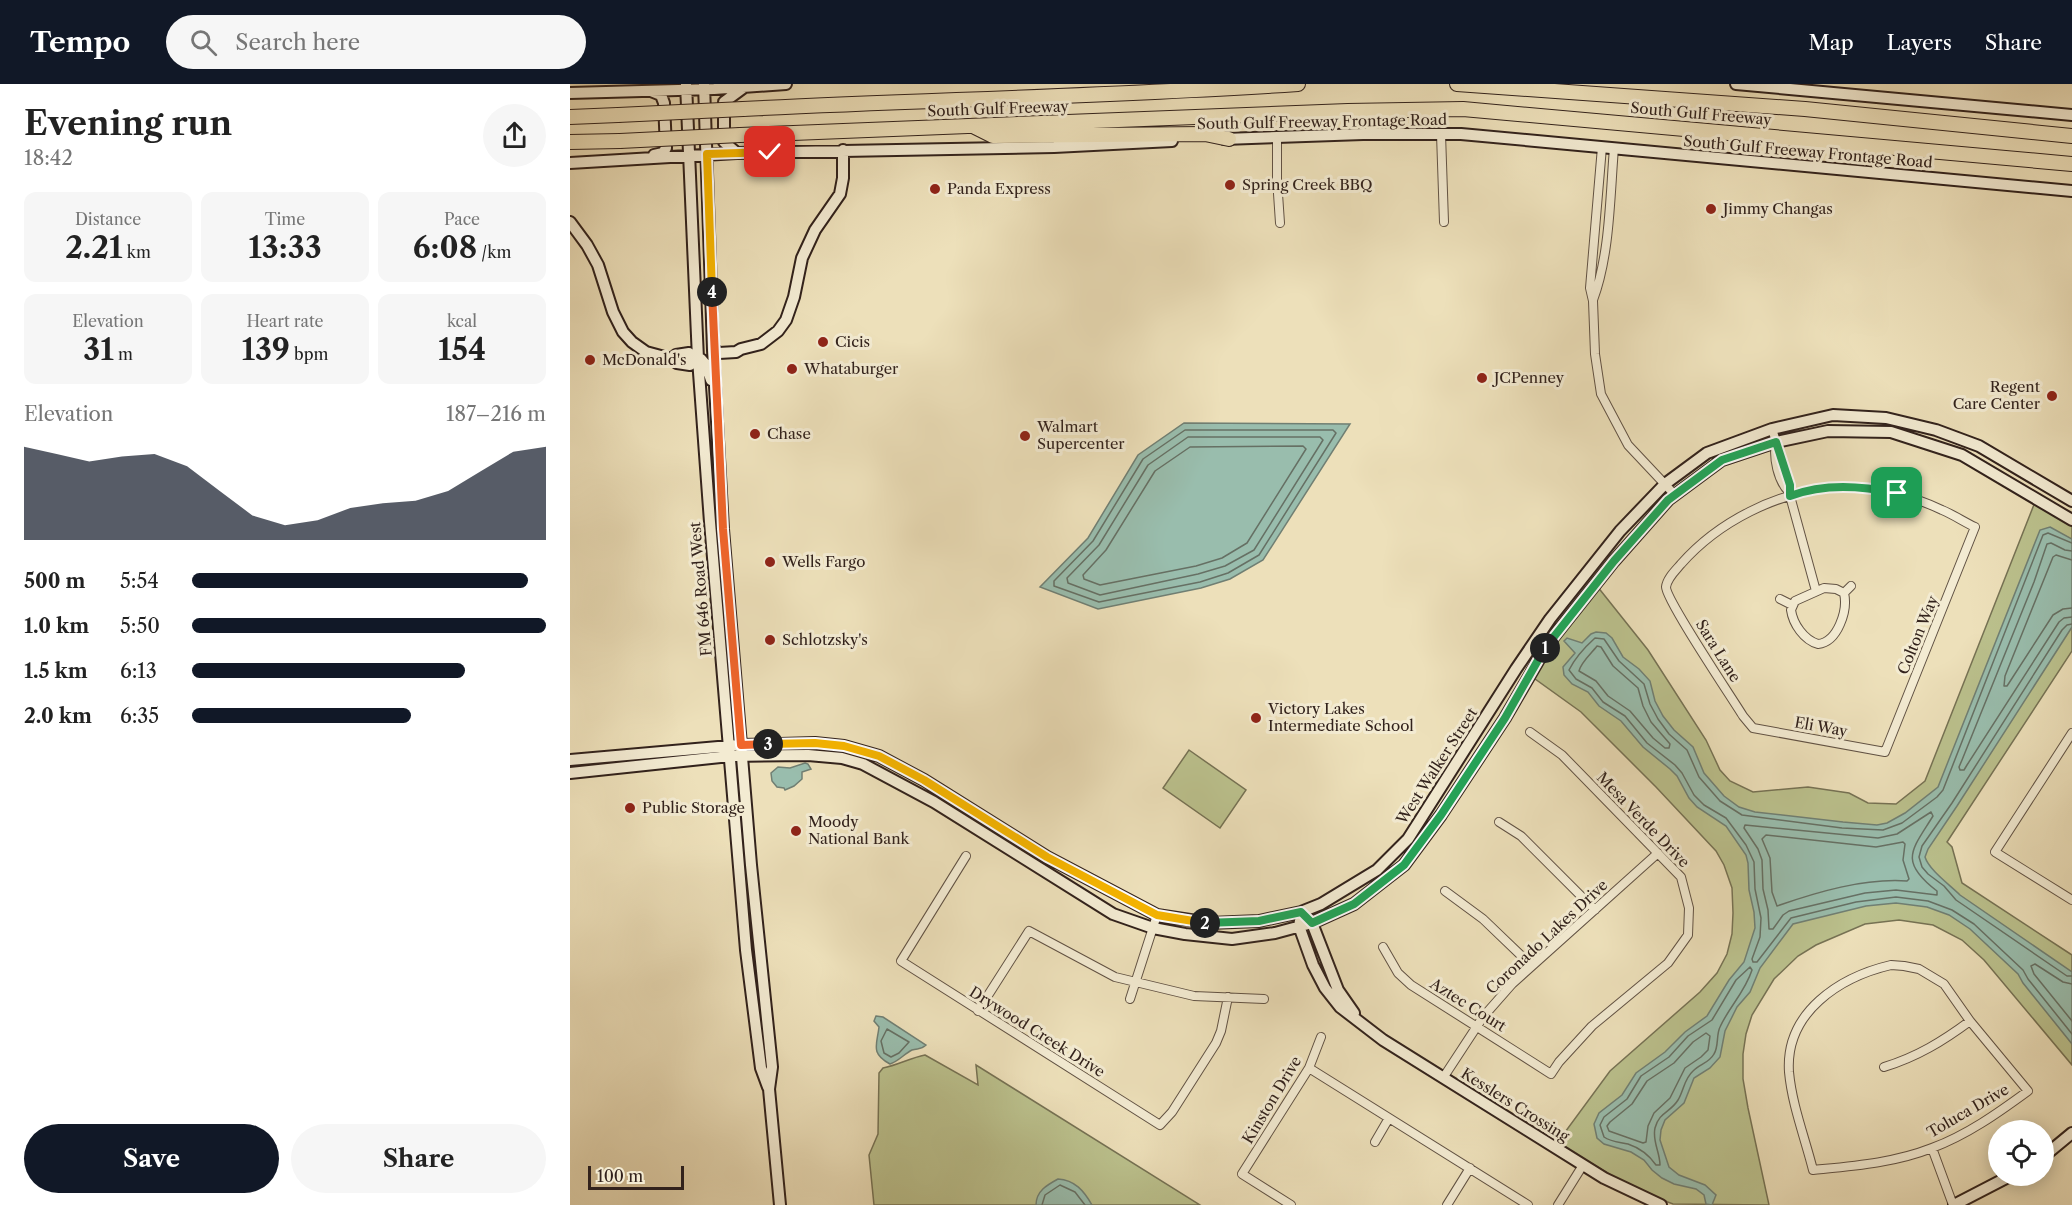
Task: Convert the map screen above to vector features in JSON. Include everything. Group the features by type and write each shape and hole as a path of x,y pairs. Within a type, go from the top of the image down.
{"highway":[{"path":"989,98 1057,89 1130,84"},
{"name":"South Gulf Freeway","path":"570,117 1174,92 1298,84"},
{"name":"South Gulf Freeway","path":"1457,84 1805,109 2072,136"},
{"name":"South Gulf Freeway","path":"570,142 1348,111 1463,109 2072,164"},
{"path":"973,126 993,136 1205,134 1229,139"}],"main road":[{"path":"570,93 786,84"},
{"path":"1736,84 2072,115"},
{"name":"FM 646 Road West","path":"704,86 723,529 751,865 772,1067 768,1089"},
{"name":"FM 646 Road West","path":"686,87 696,359 746,950 760,1068 768,1089 780,1205"},
{"path":"737,153 724,142 724,102 743,87"},
{"path":"642,158 658,154 666,148 662,96 647,90"},
{"name":"South Gulf Freeway Frontage Road","path":"576,162 737,153 1060,147 1363,134 1441,134 1540,140 1789,166 2072,191"},
{"path":"696,316 705,347 714,350 719,346 736,346 741,349 761,344 778,331 786,320 794,297 802,258 815,230 840,194 843,178 843,150"},
{"path":"570,168 576,162"},
{"path":"570,222 598,265 613,312 623,332 646,352 672,359 677,363 690,365 696,359 703,361 716,388"},
{"name":"West Walker Street","path":"741,751 815,743 844,746 879,756 924,780 1047,857 1157,915 1210,923 1259,921 1301,912 1321,904 1377,870 1408,839 1550,619 1620,531 1665,484 1707,453 1772,429 1833,415 1886,418 1936,430 1979,446 2072,501"},
{"name":"West Walker Street","path":"570,760 730,751 842,758 863,764 934,802 1113,914 1153,928 1232,939 1275,933 1312,923 1354,904 1404,865 1441,815 1499,728 1548,644 1614,561 1675,495 1722,460 1776,442 1828,431 1891,432 1962,455 2072,520"},
{"name":"West Walker Street","path":"570,773 730,751"},
{"name":"Kesslers Crossing","path":"1301,912 1312,923 1338,990 1360,1021"},
{"name":"Kesslers Crossing","path":"1301,912 1299,926 1313,965 1324,988 1340,1006 1383,1040 1583,1165 1639,1196 1661,1205"},
{"path":"2054,1148 2072,1133"},
{"path":"1953,1205 1990,1186"}],"street":[{"path":"1441,134 1444,222"},
{"path":"1277,137 1280,222"},
{"path":"1602,147 1590,288 1593,301 1595,354 1601,394 1628,445 1675,495"},
{"path":"1593,301 1598,288 1605,240 1614,148"},
{"path":"1772,429 1790,485 1790,494 1816,591"},
{"path":"1962,455 1979,446"},
{"name":"Colton Way","path":"1790,494 1824,488 1869,488 1897,493 1930,505 1976,527 1885,752"},
{"name":"Sara Lane","path":"1753,728 1681,618 1666,586 1671,576 1692,552 1722,528 1790,494"},
{"path":"1844,593 1851,586"},
{"path":"1824,588 1844,593 1846,601 1843,614 1834,635 1824,644 1812,642 1806,638 1792,615 1792,605 1800,598 1824,588"},
{"path":"1780,599 1792,605"},
{"name":"Eli Way","path":"1753,728 1885,752"},
{"name":"Mesa Verde Drive","path":"1530,732 1562,755 1681,877 1689,908 1688,935 1668,963 1592,1026 1551,1074"},
{"path":"2072,734 1995,852 2072,900"},
{"path":"1499,822 1521,836 1594,910"},
{"name":"Coronado Lakes Drive","path":"1443,1078 1477,1027 1512,984 1658,853"},
{"name":"Drywood Creek Drive","path":"966,856 901,961 1160,1125 1172,1112 1216,1044 1223,1024 1228,997"},
{"path":"1445,891 1483,919 1532,966"},
{"path":"1130,999 1157,915"},
{"path":"978,1011 1029,931 1115,977 1194,996 1264,999"},
{"name":"Aztec Court","path":"1383,947 1398,973 1411,985 1551,1074"},
{"name":"Toluca Drive","path":"1891,965 1919,969 1944,984 1970,1021 2028,1091 1996,1114 1932,1148 1879,1163 1813,1170 1792,1092 1789,1064 1794,1036 1801,1020 1827,992 1860,975 1891,965"},
{"path":"1884,1068 1941,1042 1970,1021"},
{"name":"Kinston Drive","path":"1291,1205 1242,1174 1309,1068 1321,1037"},
{"path":"1309,1068 1528,1205"},
{"path":"1375,1142 1389,1118"},
{"path":"1932,1148 1953,1205"},
{"path":"1558,1205 1583,1165"},
{"path":"1447,1205 1470,1168"}],"green space":[{"path":"2035,502 2072,523 2072,651 1947,842 1952,847 1962,883 2072,955 2072,1065 1984,960 1962,940 1933,925 1899,920 1865,924 1816,945 1798,956 1774,979 1752,1015 1743,1054 1743,1079 1769,1205 1673,1204 1636,1190 1557,1143 1610,1071 1700,992 1717,973 1727,954 1732,934 1733,913 1732,888 1716,851 1581,712 1531,676 1549,647 1597,586 1648,650 1706,740 1720,770 1730,781 1753,792 1808,787 1849,793 1868,803 1896,804 1925,781"},
{"path":"1189,750 1246,790 1220,828 1163,788"},
{"path":"925,1055 978,1085 976,1065 1200,1205 874,1205 869,1155 878,1134 879,1073 883,1068"}],"water":[{"path":"1184,423 1350,424 1263,560 1230,579 1201,588 1098,609 1040,587 1088,538 1138,455"},
{"path":"2050,527 2072,539 2072,627 1925,857 1935,872 1960,895 2072,972 2072,1044 2018,974 1970,929 1949,915 1927,907 1896,903 1866,906 1793,924 1760,968 1750,992 1737,1007 1725,1031 1720,1057 1710,1068 1694,1078 1684,1103 1665,1120 1660,1140 1669,1167 1679,1175 1705,1185 1716,1195 1712,1205 1706,1204 1704,1195 1696,1189 1674,1184 1662,1178 1644,1160 1631,1152 1604,1144 1597,1138 1594,1124 1599,1113 1622,1095 1636,1073 1707,1016 1729,980 1744,962 1755,928 1754,912 1749,890 1746,855 1726,826 1697,807 1670,769 1643,747 1621,721 1599,706 1588,692 1572,684 1564,675 1563,667 1575,653 1564,641 1567,638 1582,643 1596,632 1606,633 1612,638 1623,657 1650,681 1655,701 1663,716 1674,730 1693,747 1704,773 1724,796 1739,807 1755,812 1843,822 1877,825 1887,823 1905,813 1938,787 2040,530"},
{"path":"805,763 811,769 802,772 802,779 794,786 785,790 777,787 772,781 771,773 778,767 790,768"},
{"path":"876,1016 883,1017 926,1045 912,1050 890,1064 877,1052 879,1027 874,1021"},
{"path":"1058,1179 1078,1187 1092,1205 1036,1205 1040,1192"}],"place":[{"name":"Spring Creek BBQ","path":"1230,185"},
{"name":"Panda Express","path":"935,189"},
{"name":"Jimmy Changas","path":"1711,209"},
{"name":"Cicis","path":"823,342"},
{"name":"McDonald's","path":"590,360"},
{"name":"Whataburger","path":"792,369"},
{"name":"JCPenney","path":"1482,378"},
{"name":"Regent Care Center","path":"2052,396"},
{"name":"Chase","path":"755,434"},
{"name":"Walmart Supercenter","path":"1025,436"},
{"name":"Wells Fargo","path":"770,562"},
{"name":"Schlotzsky's","path":"770,640"},
{"name":"Victory Lakes Intermediate School","path":"1256,718"},
{"name":"Public Storage","path":"630,808"},
{"name":"Moody National Bank","path":"796,831"}],"route":[{"path":"770,152 707,154 713,350 723,529 741,745 815,743 844,746 879,756 924,780 1047,857 1157,915 1210,923 1259,921 1301,912 1312,923 1354,904 1404,865 1441,815 1505,718 1548,644 1614,561 1668,500 1722,460 1776,442 1790,485 1790,496 1803,491 1833,487 1869,488 1897,493"}]}
